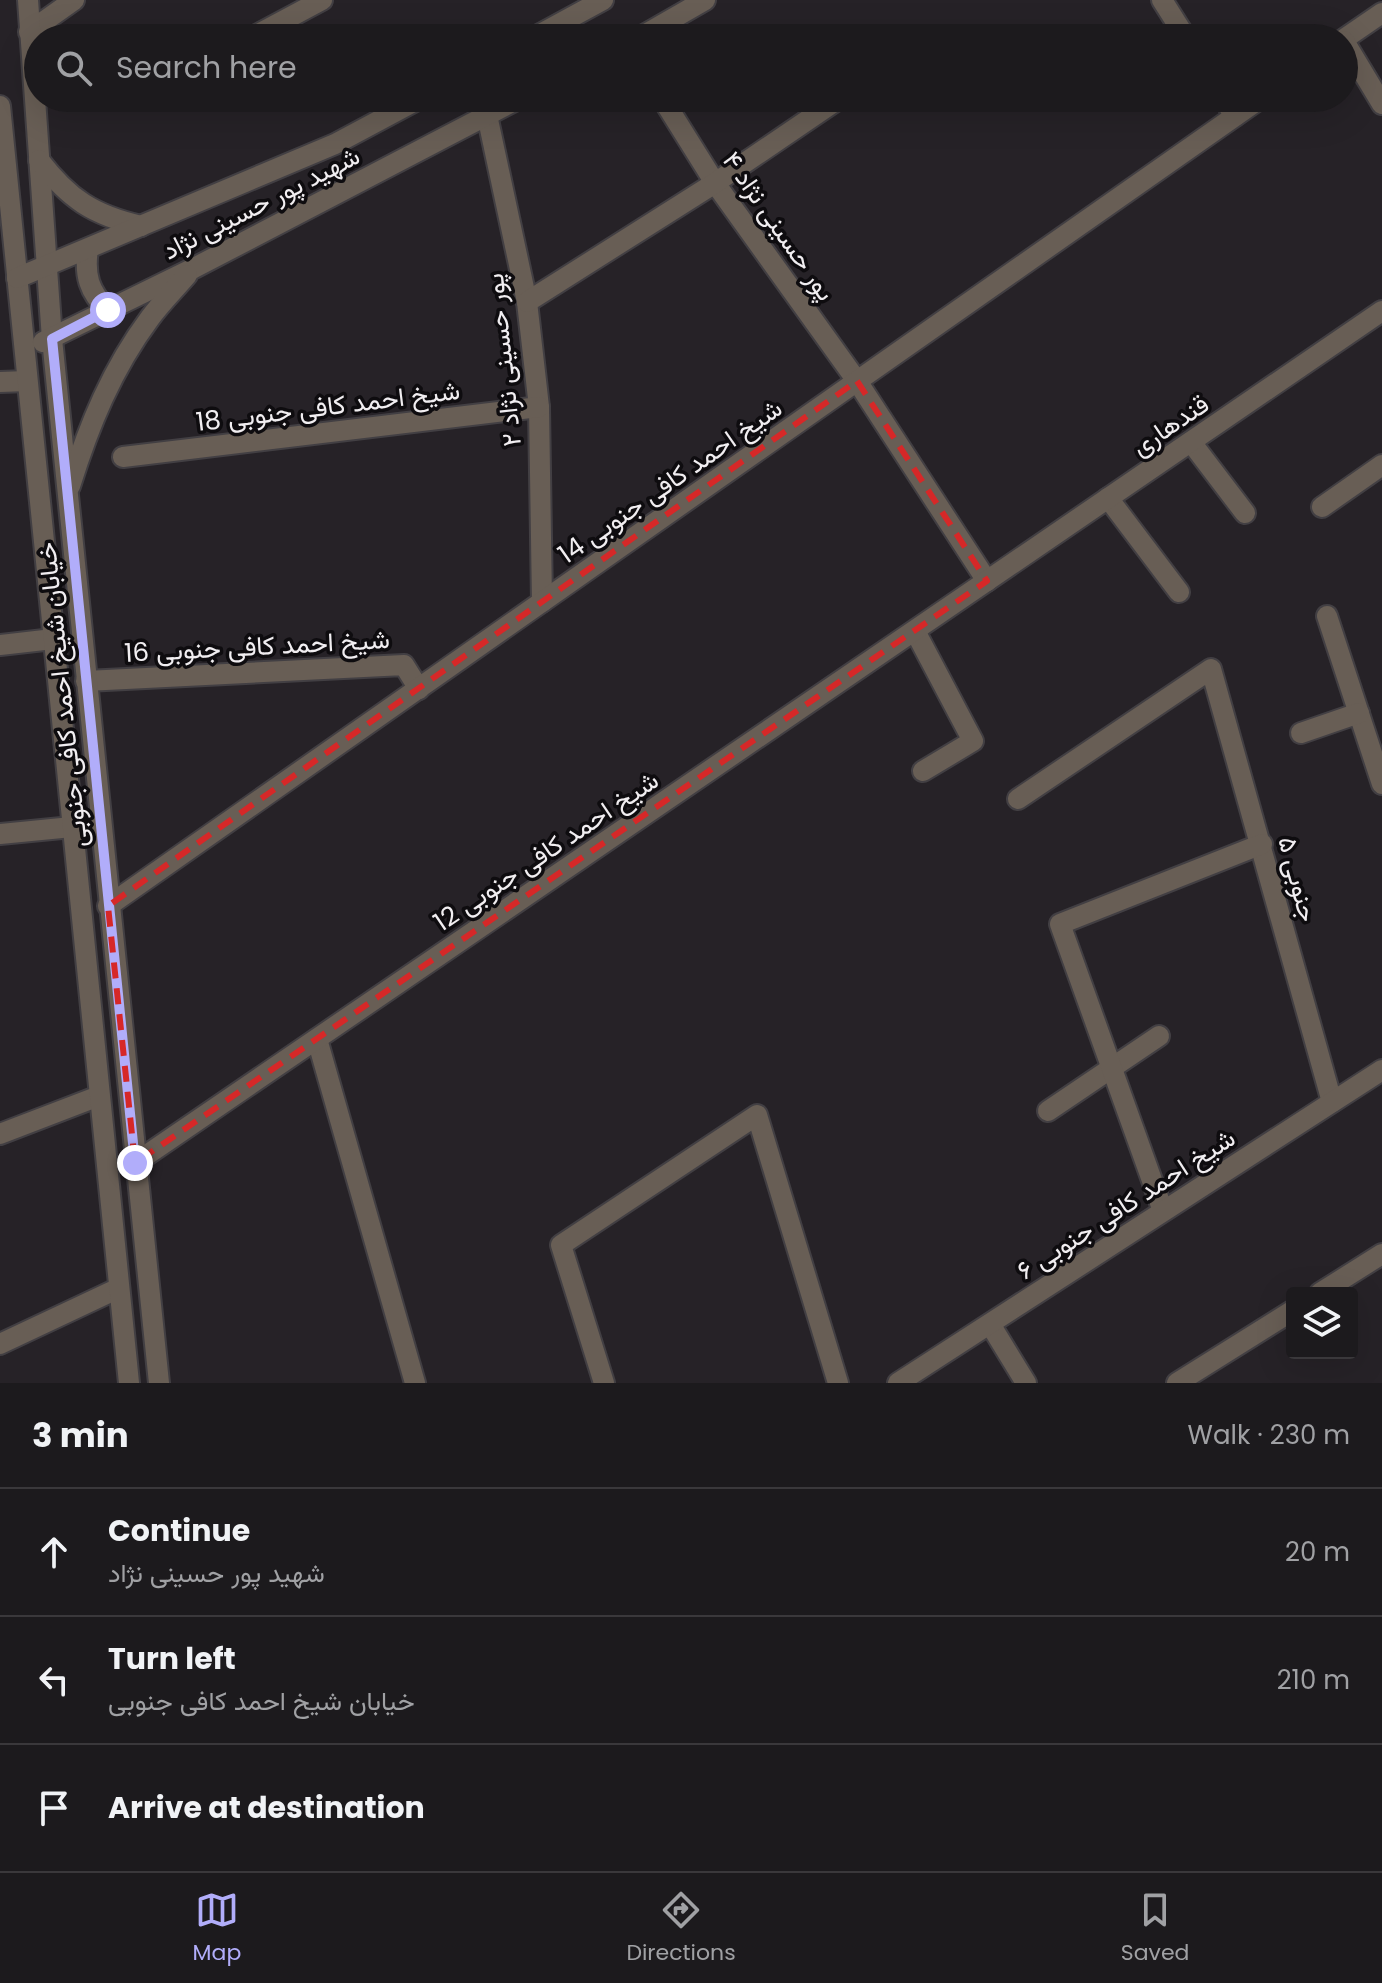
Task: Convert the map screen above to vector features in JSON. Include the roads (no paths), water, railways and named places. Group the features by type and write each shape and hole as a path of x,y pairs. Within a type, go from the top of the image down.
{"street":[{"name":"خیابان شیخ احمد کافی جنوبی","path":"28,0 29,24"},
{"path":"40,24 74,0"},
{"path":"277,24 322,0"},
{"path":"559,24 603,0"},
{"path":"663,24 705,0"},
{"path":"1162,0 1177,24"},
{"path":"1358,30 1382,13"},
{"path":"1358,64 1382,104"},
{"name":"خیابان شیخ احمد کافی جنوبی","path":"0,106 2,158 17,278 129,1383"},
{"name":"خیابان شیخ احمد کافی جنوبی","path":"35,112 52,339 159,1383"},
{"name":"شهید پور حسینی نژاد","path":"17,278 335,144 395,112"},
{"name":"شهید پور حسینی نژاد","path":"24,348 52,339 194,268 493,112"},
{"name":"پور حسینی نژاد ۴","path":"671,112 715,183 857,381 987,581"},
{"path":"527,302 715,183 819,112"},
{"path":"1232,112 1235,116"},
{"name":"شیخ احمد کافی جنوبی 14","path":"108,906 1241,112"},
{"name":"پور حسینی نژاد ۲","path":"487,115 527,302 539,407 542,602"},
{"path":"39,160 58,185 83,205 110,219 141,226"},
{"path":"88,249 85,266 88,283 96,298 108,310"},
{"path":"68,494 87,431 115,372 150,317 194,268"},
{"name":"قندهاری","path":"987,581 1382,313"},
{"path":"0,382 27,381"},
{"name":"شیخ احمد کافی جنوبی 18","path":"123,457 539,407"},
{"path":"1191,442 1245,513"},
{"path":"1322,507 1382,465"},
{"path":"1108,498 1179,592"},
{"name":"شیخ احمد کافی جنوبی 12","path":"135,1163 987,581"},
{"path":"1327,616 1382,784"},
{"path":"915,631 973,741 923,771"},
{"path":"0,645 53,639"},
{"name":"شیخ احمد کافی جنوبی 16","path":"86,681 404,665 419,689"},
{"name":"جنوبی ۵","path":"1018,799 1211,669 1332,1102"},
{"path":"1301,733 1359,713"},
{"path":"0,834 72,827"},
{"path":"1163,1211 1060,924 1262,844"},
{"path":"1048,1111 1159,1036"},
{"path":"317,1039 415,1383"},
{"name":"شیخ احمد کافی جنوبی ۶","path":"898,1383 1382,1070"},
{"path":"0,1134 99,1096"},
{"path":"604,1383 561,1245 757,1115 838,1383"},
{"path":"1330,1287 1382,1254"},
{"path":"0,1344 119,1288"},
{"path":"1177,1383 1286,1315"},
{"path":"990,1324 1026,1383"}]}
